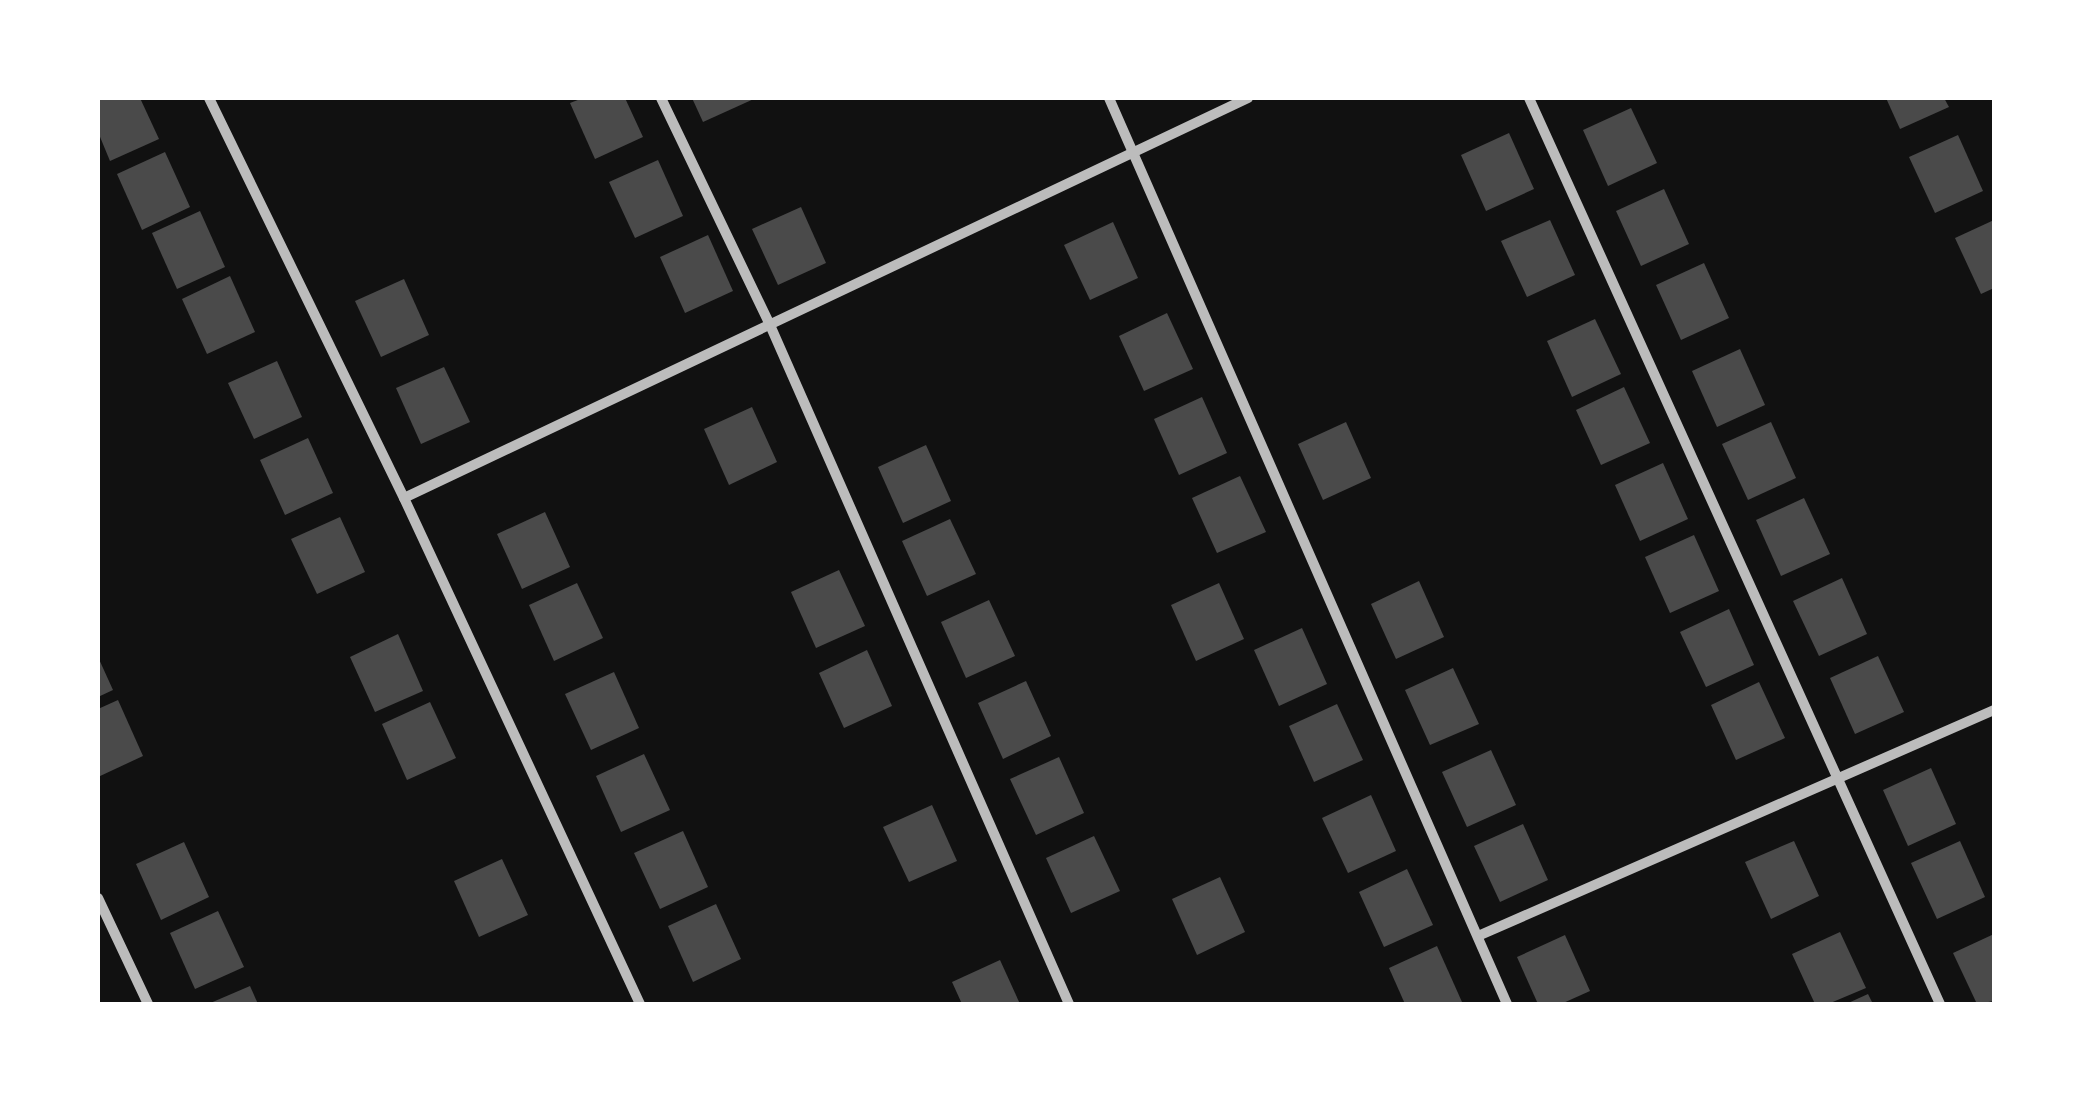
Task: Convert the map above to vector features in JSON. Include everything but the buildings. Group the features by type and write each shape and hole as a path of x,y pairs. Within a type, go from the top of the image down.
{"street":[{"path":"209,98 404,498 640,1004"},
{"path":"662,98 770,325 1070,1004"},
{"path":"1109,98 1508,1004"},
{"path":"404,498 1248,98"},
{"path":"1529,98 1940,1004"},
{"path":"1478,936 1994,710"},
{"path":"98,898 148,1004"}]}
